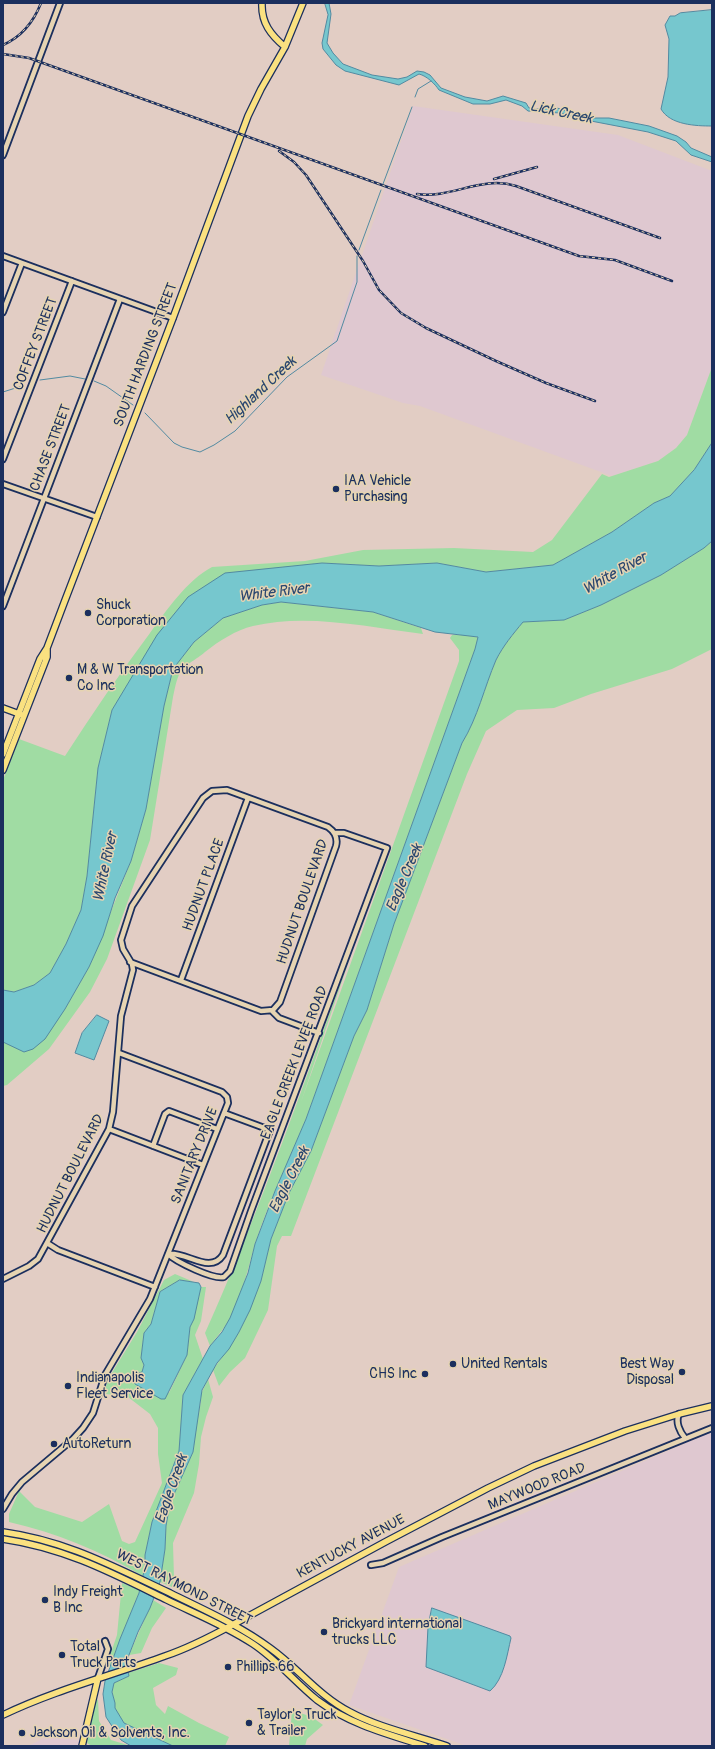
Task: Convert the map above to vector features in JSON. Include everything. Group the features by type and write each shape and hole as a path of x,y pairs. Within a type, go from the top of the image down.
{"main road":[{"path":"262,3 262,15 267,28 285,47"},
{"name":"SOUTH HARDING STREET","path":"21,715 41,655 47,648 173,318 248,116 285,47 303,3"},
{"path":"3,708 21,715"},
{"path":"3,754 21,715"},
{"path":"3,770 21,715"},
{"name":"KENTUCKY AVENUE","path":"3,1714 58,1691 176,1652 234,1624 387,1541 509,1478 588,1444 678,1414 712,1406"},
{"name":"WEST RAYMOND STREET","path":"3,1532 30,1536 65,1546 100,1559 234,1624 271,1648 318,1691 349,1712 368,1720 447,1746"},
{"name":"WEST RAYMOND STREET","path":"3,1539 31,1544 70,1555 226,1628 260,1650 317,1699 340,1715 369,1728 425,1746"},
{"path":"82,1746 98,1678"}],"street":[{"path":"3,155 60,3"},
{"path":"3,256 173,318"},
{"path":"3,312 22,263"},
{"name":"COFFEY STREET","path":"3,459 72,281"},
{"name":"CHASE STREET","path":"3,606 120,299"},
{"path":"3,484 97,517"},
{"name":"HUDNUT BOULEVARD","path":"3,1279 29,1266 38,1258 61,1215 84,1177 109,1129 113,1115 122,1012 133,970 123,949 121,940 134,903 203,798 211,792 222,790 328,827 335,833 337,839 336,846 280,1002 272,1011"},
{"name":"HUDNUT PLACE","path":"181,980 248,798"},
{"name":"EAGLE CREEK LEVEE ROAD","path":"168,1254 174,1260 216,1277 223,1278 229,1273 387,848 344,833 335,833"},
{"path":"130,962 261,1011 272,1011 279,1018 319,1033"},
{"name":"SANITARY DRIVE","path":"3,1509 22,1482 71,1440 86,1424 95,1408 105,1375 148,1303 155,1287 228,1100 222,1092 119,1053"},
{"path":"154,1146 165,1114 169,1111 217,1129"},
{"path":"168,1254 176,1253 204,1263 212,1263 221,1258 227,1245 270,1130 224,1113"},
{"path":"109,1129 203,1165"},
{"path":"47,1243 58,1250 155,1287"},
{"path":"678,1414 678,1427 685,1438"},
{"name":"MAYWOOD ROAD","path":"371,1565 380,1564 712,1428"},
{"path":"98,1678 108,1649 105,1641"}],"shaded area":[{"path":"413,106 618,135 712,171 712,367 687,435 676,448 658,461 612,476 420,406 403,403 321,375"},
{"path":"712,1432 712,1746 467,1746 349,1705 399,1567"},
{"path":"48,1736 81,1741 79,1746 28,1746"}],"green space":[{"path":"712,367 712,443 694,470 670,496 654,503 612,532 553,565 486,572 437,563 379,566 322,563 282,568 133,677 112,710 98,768 87,876 81,910 66,944 50,973 34,985 14,992 3,990 3,780 19,739 65,756 106,694 139,648 170,606 194,580 212,567 305,561 363,550 454,548 533,552 552,540 602,474 609,477 658,461 676,448 687,435"},
{"path":"712,541 712,649 672,669 591,694 554,708 517,710 486,731 467,774 291,1236 282,1236 277,1246 268,1310 245,1358 230,1372 219,1386 213,1370 239,1332 261,1281 271,1239 289,1193 311,1151 354,1036 367,1010 394,924 462,743 468,733 496,660 508,640 523,622 564,620 601,605 661,575 704,548"},
{"path":"281,602 373,612 421,628 423,634 338,622 273,622 253,626 228,636 183,668 175,686 150,840 107,959 90,992 49,1049 7,1085 3,1086 3,1042 10,1045 65,1009 89,967 131,861 146,809 164,706 173,669 194,642 223,618 262,605"},
{"path":"452,635 470,635 478,637 475,649 306,1119 273,1196 255,1244 238,1301 230,1319 210,1346 205,1333 264,1191 352,952 301,1102 459,661 459,650 450,638"},
{"path":"175,1274 194,1282 180,1280 160,1292 151,1324 144,1333 141,1358 144,1364 142,1372 135,1374 169,1393 187,1355 190,1327 201,1287 206,1287 201,1321 195,1335 203,1359 183,1395 179,1451 152,1522 145,1555 143,1576 111,1559 61,1537 9,1522 9,1514 19,1491 35,1507 82,1522 109,1504 122,1541 129,1544 135,1542 162,1483 158,1454 158,1428 150,1414 128,1397 106,1394 104,1391 110,1376 137,1332 164,1280"},
{"path":"208,1379 213,1397 201,1437 199,1464 194,1493 173,1543 174,1578 172,1587 160,1582 170,1503 193,1452 201,1394"},
{"path":"122,1583 140,1590 110,1666 106,1667 117,1635"},
{"path":"153,1600 166,1608 152,1628 141,1653 129,1655"},
{"path":"159,1663 178,1668 176,1675 153,1688 156,1705 165,1714 168,1706 229,1737 225,1746 172,1746 143,1731 130,1727 124,1723 116,1713 112,1690 114,1683 129,1676 128,1673"},
{"path":"98,1699 99,1721 111,1740 131,1746 92,1746 87,1743 94,1704"},
{"path":"292,1710 312,1717 323,1725 307,1739 305,1746 289,1746"}],"water":[{"name":"Lick Creek","path":"325,3 329,3 331,14 327,43 333,53 343,64 372,75 398,79 407,77 417,71 424,72 430,75 441,88 465,97 487,101 503,96 526,103 529,108 537,109 550,106 592,118 609,118 649,126 677,136 686,142 691,148 712,157 712,162 691,155 676,141 648,132 591,121 560,113 528,111 522,106 506,100 490,104 473,104 439,90 425,76 419,74 399,85 345,71 336,65 323,49 322,43 328,15"},
{"path":"712,10 712,126 684,124 671,118 661,109 668,77 669,39 665,25 670,16 675,16 680,13"},
{"path":"712,443 712,541 704,548 661,575 601,605 564,620 523,622 505,645 496,660 477,713 462,743 394,924 367,1010 354,1036 311,1151 289,1193 271,1239 261,1281 250,1310 229,1349 217,1363 202,1390 193,1452 170,1503 160,1582 127,1660 126,1664 129,1676 114,1683 112,1692 115,1708 124,1723 173,1746 131,1746 121,1740 106,1717 103,1694 105,1681 139,1593 145,1567 145,1555 152,1522 179,1451 183,1395 210,1346 222,1332 230,1318 248,1273 255,1244 275,1191 306,1119 475,649 478,637 435,632 373,612 281,602 262,605 223,618 194,642 173,669 164,706 146,809 131,861 115,898 103,936 89,967 65,1009 45,1039 33,1049 24,1052 3,1042 3,990 14,992 34,985 50,973 66,944 81,910 87,876 98,768 112,710 157,635 188,597 225,573 322,563 379,566 437,563 486,572 553,565 612,532 654,503 670,496 694,470"},
{"path":"97,1015 109,1021 94,1060 75,1053 82,1033"},
{"path":"180,1280 199,1283 201,1287 194,1319 190,1327 187,1355 165,1399 161,1399 135,1384 133,1379 135,1374 142,1372 144,1365 141,1358 144,1333 151,1324 160,1292"},
{"path":"432,1608 510,1636 511,1638 508,1652 502,1673 495,1686 490,1691 426,1667 428,1627"}],"waterway":[{"name":"Highland Creek","path":"415,97 418,89 431,81"},
{"name":"Highland Creek","path":"383,184 412,107"},
{"name":"Highland Creek","path":"359,250 381,190"},
{"name":"Highland Creek","path":"145,413 174,443 200,452 214,445 235,431 287,377 337,341 357,282 357,256"},
{"name":"Highland Creek","path":"40,380 70,376 85,379"},
{"name":"Highland Creek","path":"94,381 106,386 133,405"},
{"name":"Highland Creek","path":"3,392 22,386"}],"railway":[{"path":"3,45 16,38 26,28 35,16 41,3"},
{"path":"3,54 29,58 579,256 615,260 672,281"},
{"path":"279,151 294,162 306,175 363,261 379,290 401,313 426,328 496,361 546,383 595,401"},
{"path":"494,179 537,167"},
{"path":"417,194 430,195 491,183 503,183 516,186 660,238"}],"place":[{"name":"IAA Vehicle Purchasing","path":"336,489"},
{"name":"Shuck Corporation","path":"88,613"},
{"name":"M & W Transportation Co Inc","path":"69,678"},
{"name":"United Rentals","path":"453,1364"},
{"name":"Best Way Disposal","path":"682,1372"},
{"name":"CHS Inc","path":"425,1374"},
{"name":"Indianapolis Fleet Service","path":"68,1386"},
{"name":"AutoReturn","path":"54,1444"},
{"name":"Indy Freight B Inc","path":"45,1600"},
{"name":"Brickyard international trucks LLC","path":"324,1632"},
{"name":"Total Truck Parts","path":"62,1655"},
{"name":"Phillips 66","path":"228,1667"},
{"name":"Taylor's Truck & Trailer","path":"249,1723"},
{"name":"Jackson Oil & Solvents, Inc.","path":"22,1733"}],"water label":[{"name":"White River","path":"615,574"},
{"name":"White River","path":"274,593"},
{"name":"White River","path":"106,867"},
{"name":"Eagle Creek","path":"405,878"},
{"name":"Eagle Creek","path":"290,1180"},
{"name":"Eagle Creek","path":"172,1489"}]}
